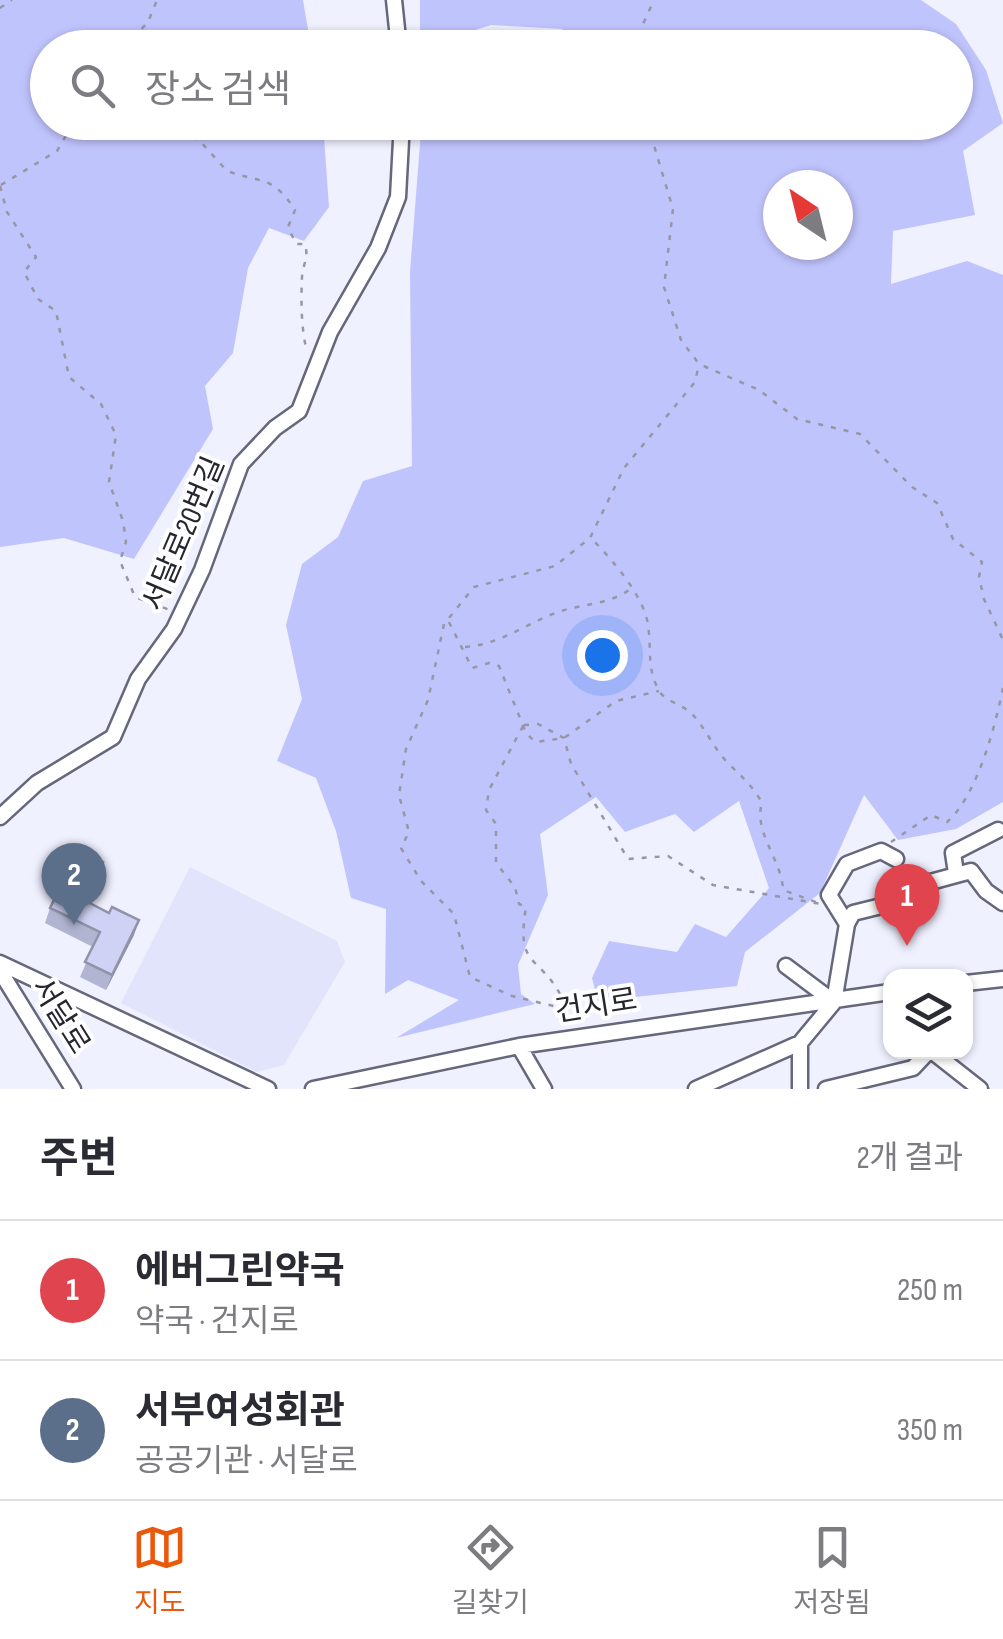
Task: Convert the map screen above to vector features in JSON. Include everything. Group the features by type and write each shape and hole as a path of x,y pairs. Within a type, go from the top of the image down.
{"street":[{"path":"394,0 397,30"},
{"name":"서달로20번길","path":"0,817 37,783 110,741 138,679 181,614 241,464 275,428 300,411 330,332 378,248 398,197 401,140"},
{"path":"956,872 953,853 998,830"},
{"path":"847,924 829,895 847,864 882,851 896,859"},
{"path":"696,1089 800,1043 834,1002 847,924 854,913 918,897 923,884 956,872 971,871 986,891 1003,903"},
{"path":"0,963 268,1089"},
{"path":"786,966 834,1002"},
{"name":"서달로","path":"0,972 74,1089"},
{"path":"973,982 1003,978"},
{"name":"건지로","path":"313,1089 519,1046 883,994"},
{"path":"800,1043 800,1089"},
{"path":"519,1046 544,1089"},
{"path":"826,1089 913,1068 923,1059"},
{"path":"940,1059 980,1089"}],"path":[{"path":"0,8 12,0"},
{"path":"141,30 157,0"},
{"path":"640,30 654,0"},
{"path":"63,140 57,150 0,186 7,212 36,257 24,272 38,299 56,311 69,377 101,404 113,425 115,459 109,482 126,542 120,561 135,597 181,614"},
{"path":"200,140 226,172 254,174 283,191 295,210 288,227 296,244 305,244 308,257 302,278 301,327 307,353 304,365"},
{"path":"652,140 673,208 664,287 681,340 699,364 758,390 796,419 860,434 912,487 937,503 953,539 982,562 979,577 984,599 1003,640"},
{"path":"566,1009 512,996 470,977 454,914 421,882 408,854 400,848 409,832 399,795 406,749 428,700 440,634 448,621 474,587 555,566 590,538 624,468 695,382 699,364"},
{"path":"524,725 538,724 564,738 571,764 628,860 668,856 713,884 821,904 783,890 782,874 763,833 759,813 762,803 754,788 728,763 689,710 659,692 648,666 650,630 644,607 629,590 626,576 590,538"},
{"path":"463,647 485,646 562,611 612,600 629,590"},
{"path":"448,621 472,668 489,662 499,666 535,742 564,738 616,702 659,692"},
{"path":"883,846 932,814 947,822 958,812 970,782 981,771 1000,714 1003,688"},
{"path":"524,725 488,790 486,810 496,824 496,863 515,888 519,904 526,907 522,918 527,956 534,968 552,979 560,994 558,1004"}],"shaded area":[{"path":"0,0 303,0 308,30 30,30 30,140 324,140 329,207 304,241 269,228 248,268 233,353 205,386 213,429 134,559 64,538 0,547"},
{"path":"420,0 921,0 960,30 562,30 491,25 475,30 420,30"},
{"path":"973,50 986,70 1003,123 963,151 975,215 893,231 891,284 967,261 1003,275 1003,802 956,829 898,840 864,795 820,893 745,952 737,986 598,1001 592,978 609,941 677,952 695,924 726,937 769,888 739,801 694,832 675,814 625,832 596,797 540,834 548,895 518,965 521,994 535,1004 396,1038 459,1000 408,980 385,994 386,909 351,898 336,831 316,778 277,761 302,699 286,625 302,564 338,537 363,481 412,466 410,272 420,140 973,140"},
{"path":"190,867 337,941 345,962 284,1065 257,1072 121,1003"}],"building":[{"path":"79,850 103,862 84,900 109,913 112,907 139,920 112,975 85,962 100,932 50,908"}],"place":[{"name":"서부여성회관","path":"74,925"},
{"name":"에버그린약국","path":"907,946"}]}
